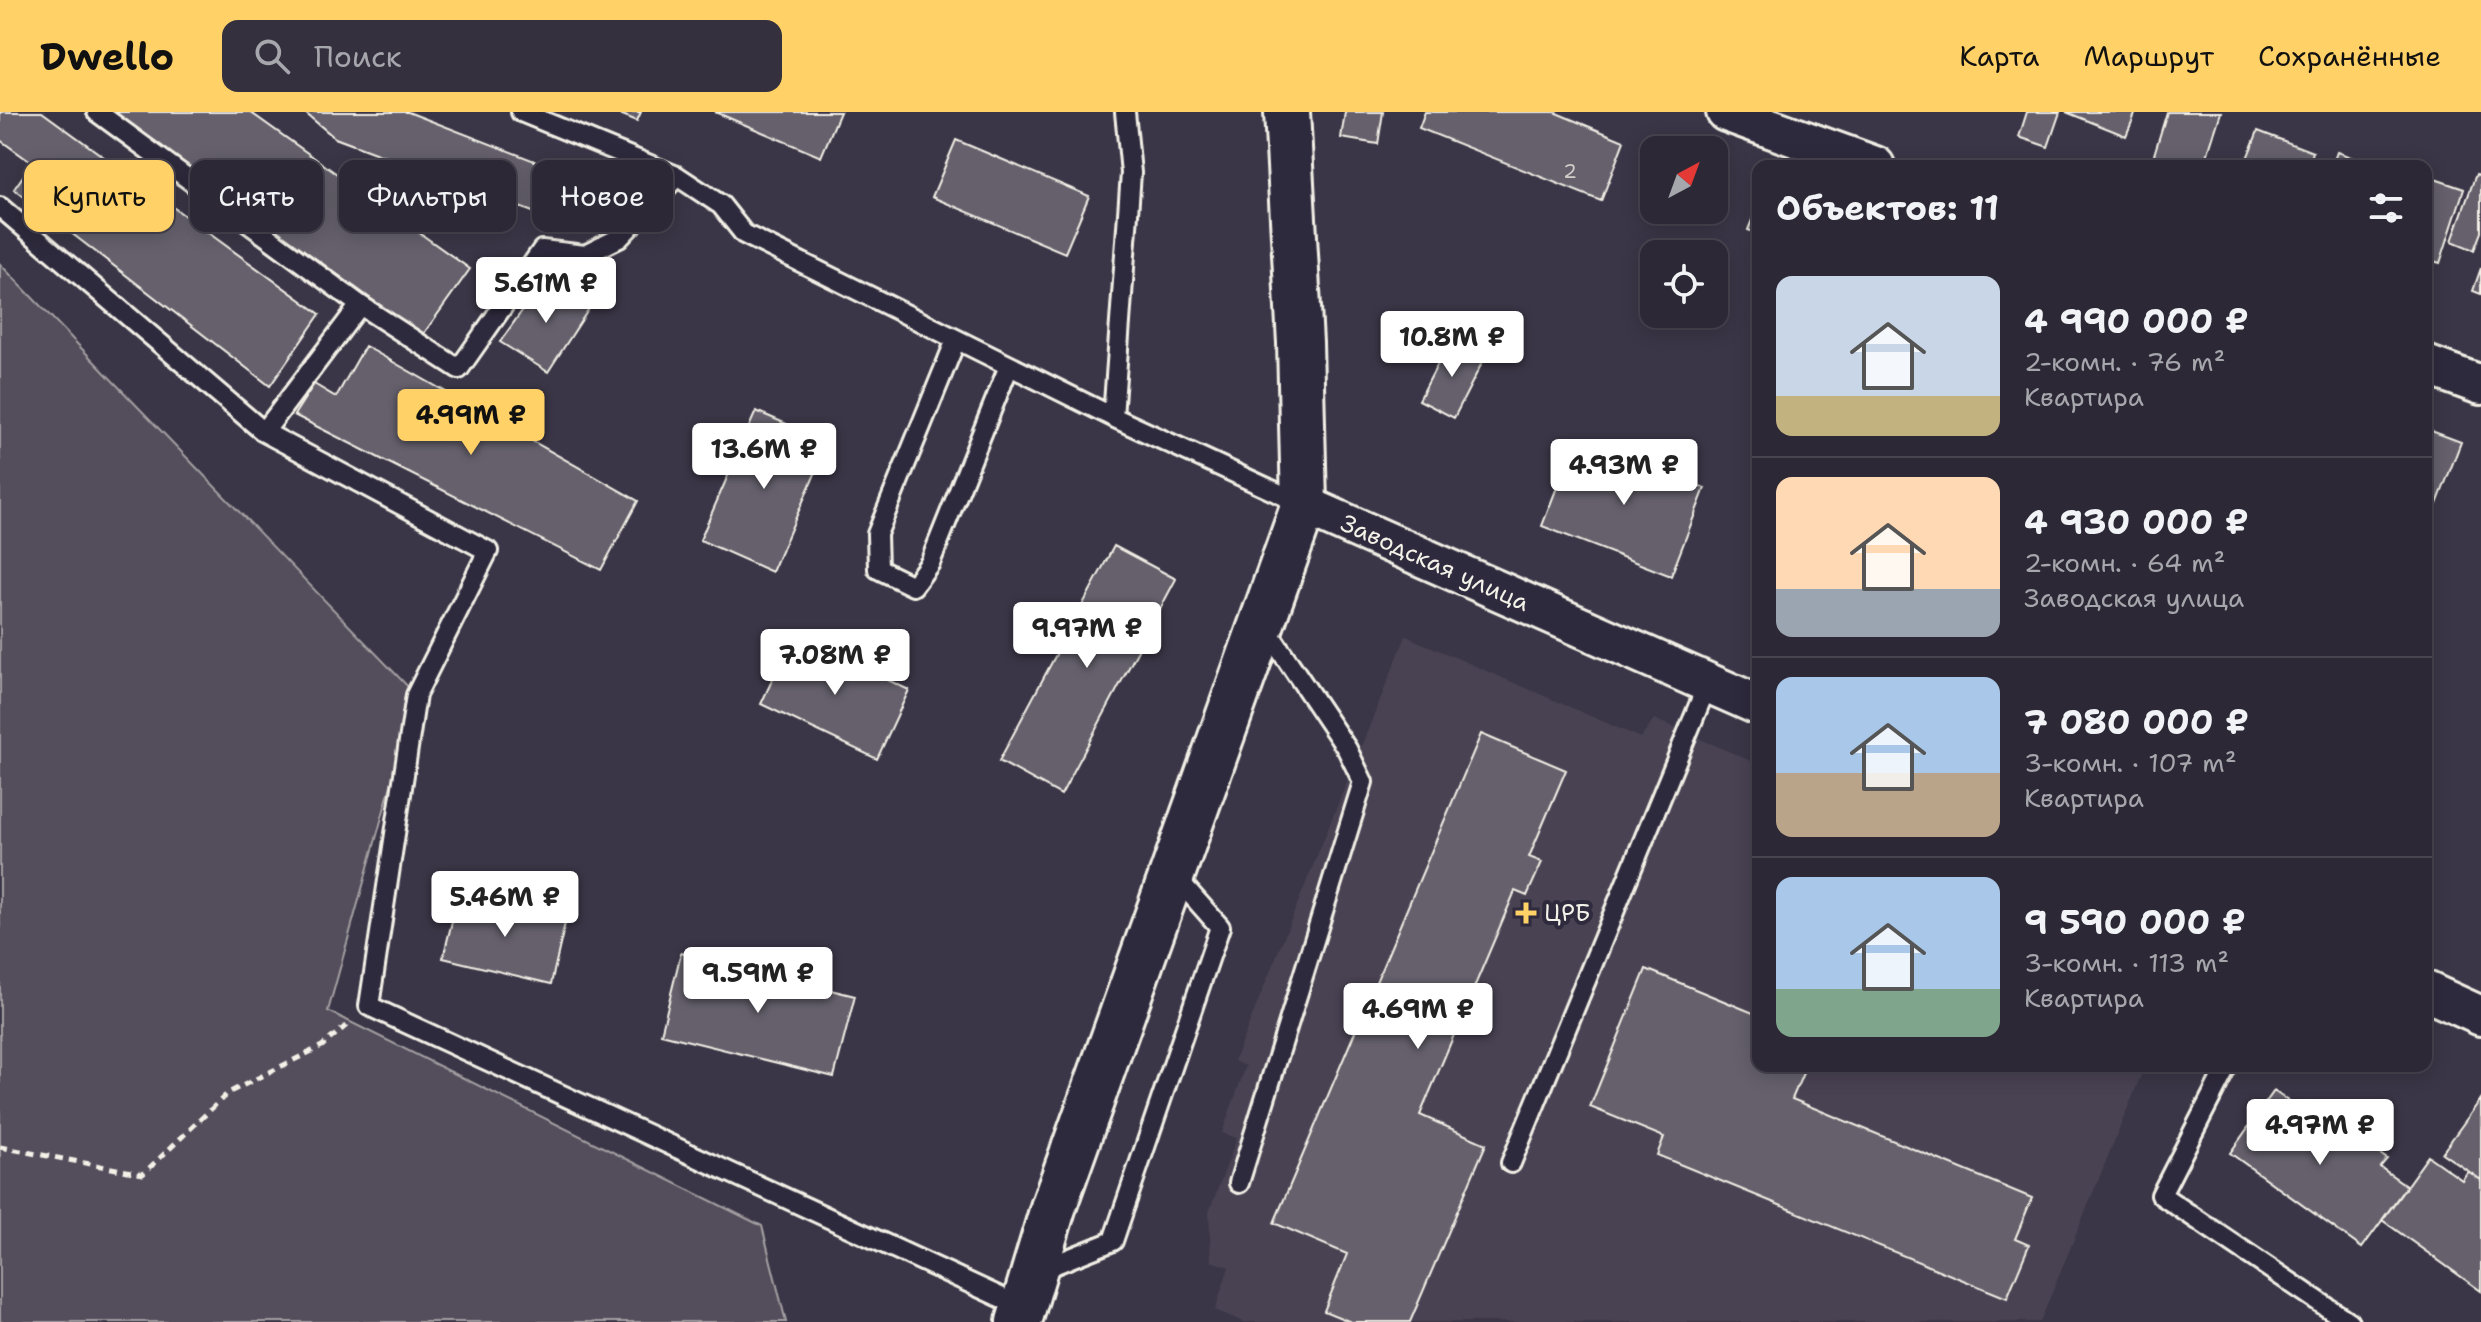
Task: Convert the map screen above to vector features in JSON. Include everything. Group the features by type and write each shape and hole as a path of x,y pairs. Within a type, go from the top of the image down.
{"street":[{"path":"1026,1301 1053,1208 1304,505 1300,343 1287,112"},
{"path":"1726,112 1858,160"},
{"path":"2432,367 2481,385"},
{"name":"Заводская улица","path":"1304,505 1752,702"},
{"path":"2432,994 2481,1016"}],"lane":[{"path":"97,112 360,305 459,369 542,250 585,255 619,238 677,176"},
{"name":"Заводская улица","path":"521,112 677,176 721,205 744,234 1113,417 1304,505"},
{"path":"1113,417 1131,173 1125,112"},
{"path":"0,207 264,432 488,551 416,695 369,1006 1026,1301 1113,1241 1220,927 1173,872"},
{"path":"264,432 360,305"},
{"path":"956,340 877,534 878,569 913,586 930,563 1009,366"},
{"path":"1239,1183 1363,782 1347,749 1263,625"},
{"path":"1511,1163 1708,683"},
{"path":"2224,1072 2161,1195 2349,1322"}],"path":[{"path":"0,1147 143,1174 228,1093 322,1046 369,1006"}],"shaded area":[{"path":"0,264 416,695 328,1011 762,1226 786,1322 0,1322"},
{"name":"ЦРБ","path":"1406,636 1641,738 1654,719 1752,761 1752,1072 2143,1072 2040,1322 1244,1322 1215,1310 1229,1267 1211,1261 1209,1212 1237,1138 1222,1133 1246,1066 1234,1061"}],"building":[{"path":"0,112 42,112 108,160 28,160 0,140"},
{"path":"114,112 250,112 317,160 190,160 190,167"},
{"path":"304,112 408,112 532,160 532,212 516,206 516,160 394,160 335,138"},
{"path":"615,112 641,112 637,121"},
{"path":"715,112 840,112 821,157"},
{"path":"1345,112 1383,112 1378,144 1341,138"},
{"path":"1425,112 1554,112 1624,141 1601,201 1419,128"},
{"path":"2027,112 2060,112 2048,147 2019,137"},
{"path":"2066,112 2136,112 2126,136"},
{"path":"2167,112 2221,112 2206,160 2153,158"},
{"path":"2258,131 2313,152 2310,160 2246,160"},
{"path":"956,140 1089,196 1065,253 932,197"},
{"path":"2337,152 2359,160 2334,160"},
{"path":"323,164 339,176 339,232 418,232 470,269 422,336 279,232 323,232"},
{"path":"2476,174 2481,176 2481,232 2474,250 2452,241"},
{"path":"24,175 24,197 14,189"},
{"path":"2432,178 2464,189 2440,263 2432,261"},
{"path":"174,208 190,220 190,232 207,232 320,314 270,386 70,232 174,232"},
{"path":"2481,268 2481,294 2473,291"},
{"path":"546,277 590,307 548,372 500,342"},
{"path":"1450,340 1485,357 1454,418 1419,400"},
{"path":"365,346 638,501 601,570 294,415 314,384 336,397"},
{"path":"756,411 829,442 772,572 700,540"},
{"path":"2432,431 2461,442 2437,504 2432,502"},
{"path":"1576,438 1705,488 1671,576 1542,526"},
{"path":"1114,546 1176,579 1061,795 999,761"},
{"path":"793,635 909,690 877,759 761,704"},
{"path":"1481,734 1566,770 1529,857 1542,862 1527,896 1515,891 1420,1115 1486,1144 1410,1322 1351,1322 1324,1311 1347,1254 1274,1223"},
{"path":"459,893 566,919 551,984 443,958"},
{"path":"681,953 855,996 834,1077 661,1034"},
{"path":"1646,969 1752,1013 1752,1072 1803,1072 1792,1099 2032,1198 2015,1239 2029,1245 2007,1298 1657,1155 1664,1137 1590,1107"},
{"path":"2274,1091 2303,1112 2309,1103 2387,1159 2380,1167 2407,1186 2362,1248 2230,1153"},
{"path":"2481,1099 2481,1180 2442,1153"},
{"path":"2428,1156 2462,1180 2468,1171 2481,1180 2481,1291 2382,1220"}],"place":[{"name":"ЦРБ","path":"1526,913"}]}
